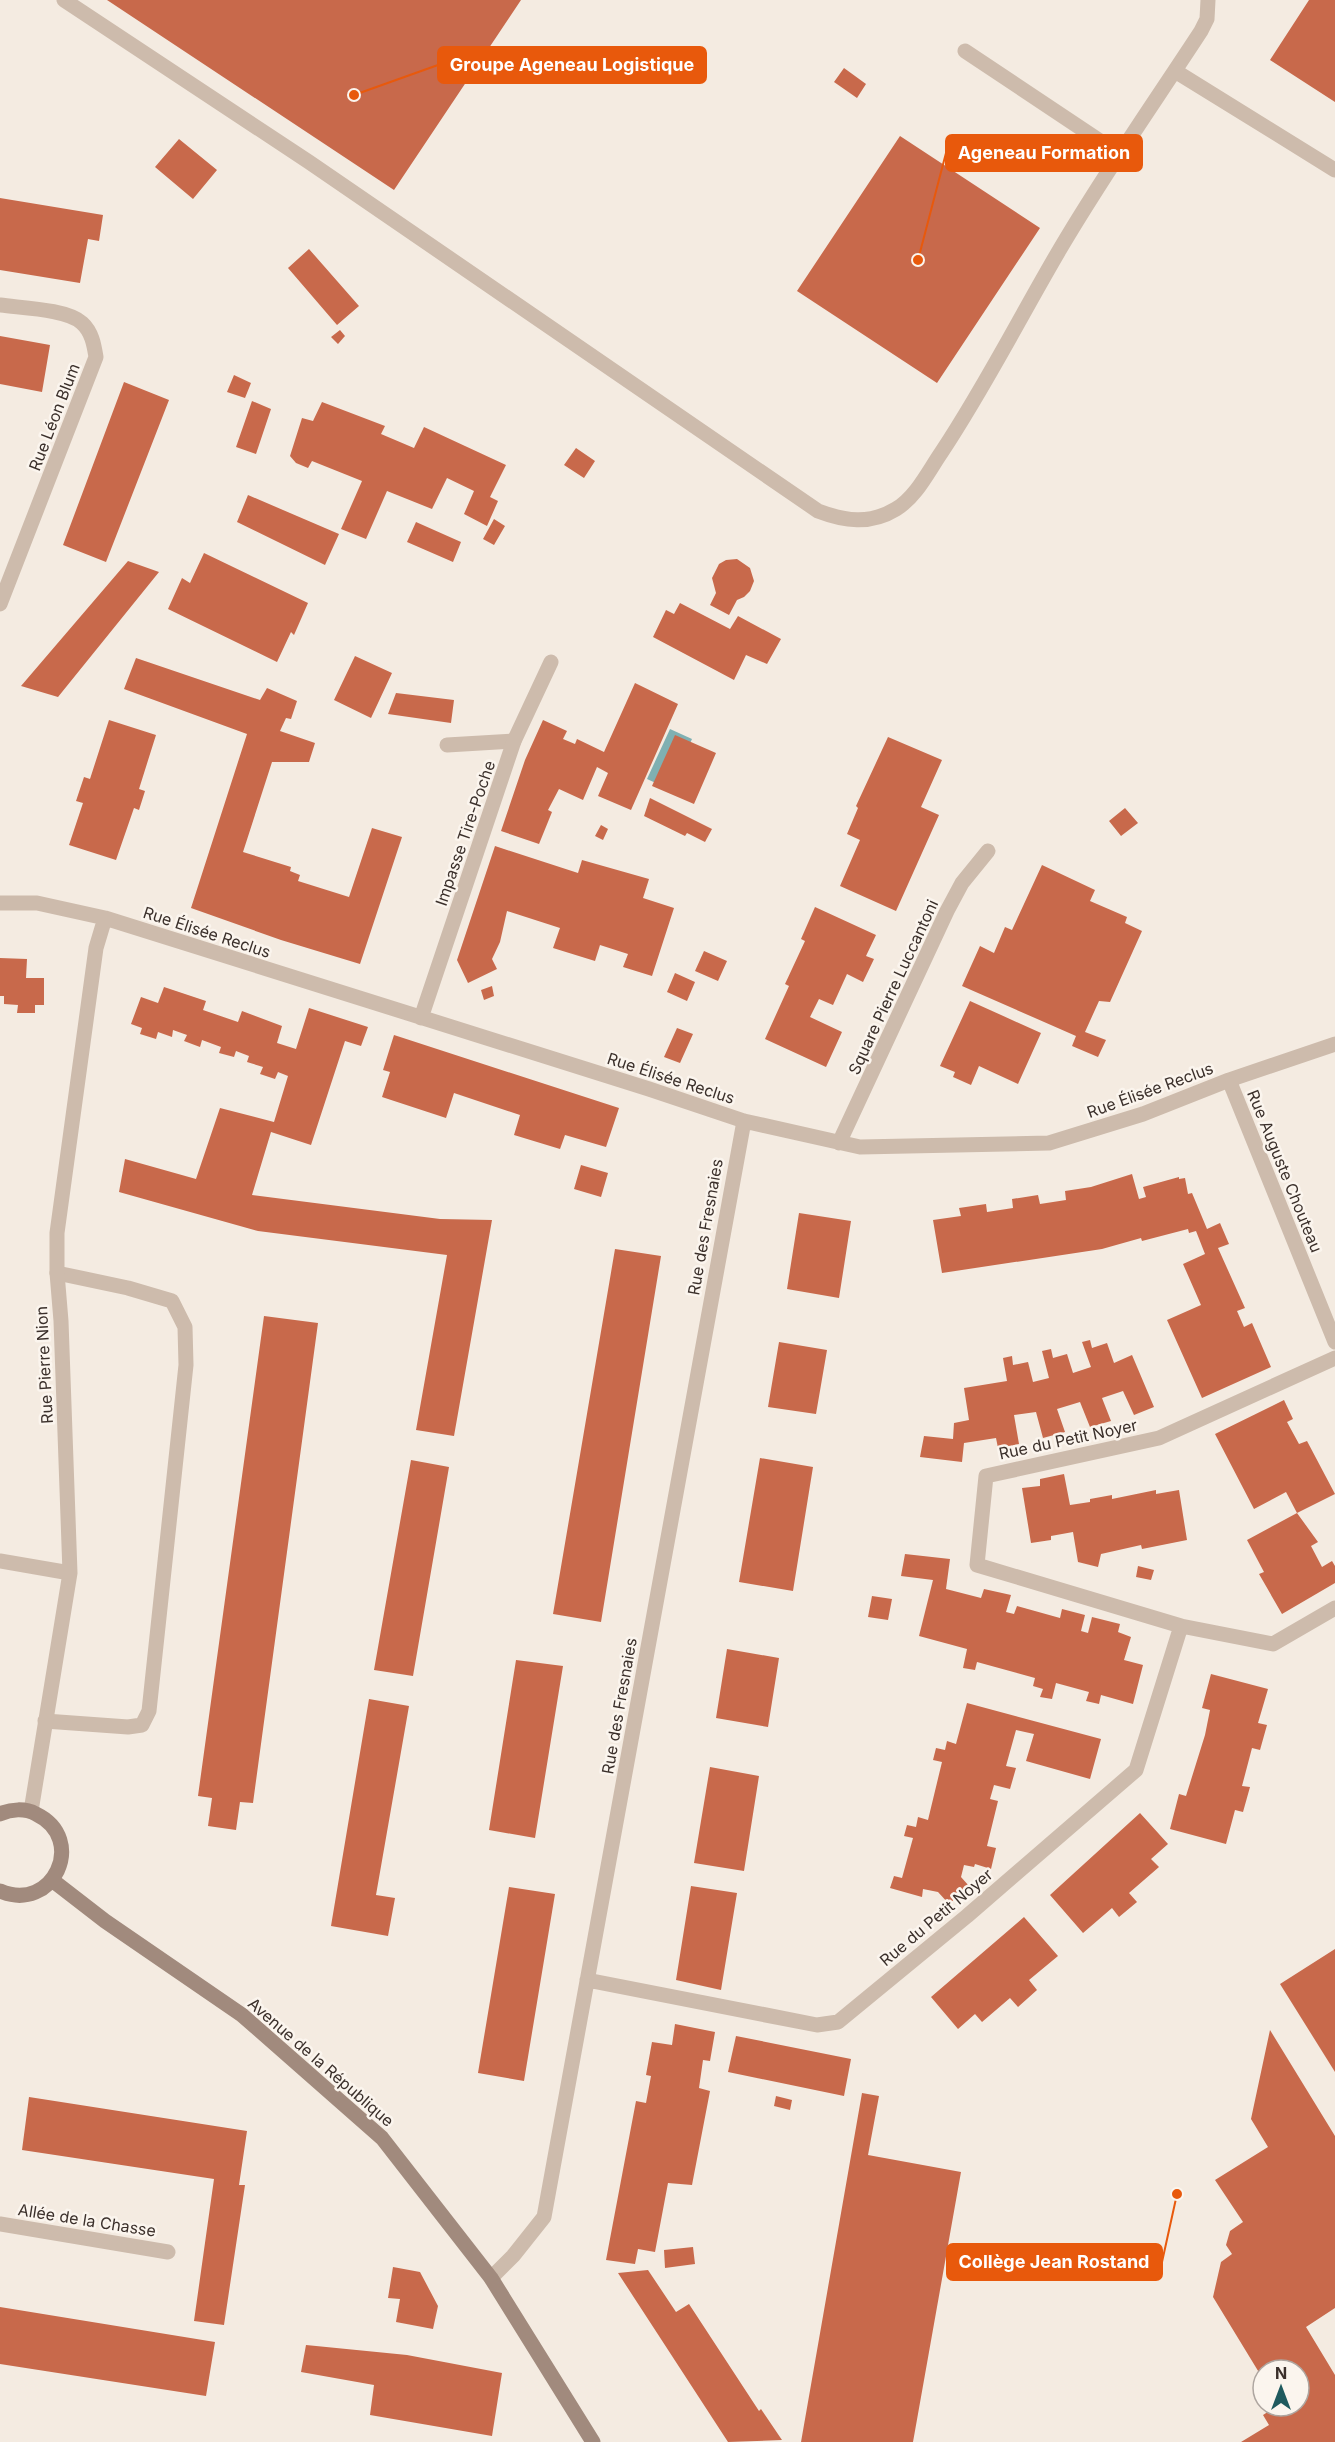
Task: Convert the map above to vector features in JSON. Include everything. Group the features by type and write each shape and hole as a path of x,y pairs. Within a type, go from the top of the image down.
{"street":[{"path":"64,0 309,162 818,511 837,518 857,521 878,518 897,509 913,495 974,404 1061,248 1207,20 1208,0"},
{"path":"965,51 1121,155"},
{"path":"1175,71 1335,170"},
{"name":"Rue Léon Blum","path":"0,305 61,314 81,322 92,337 96,357 0,604"},
{"name":"Impasse Tire-Poche","path":"421,1018 514,741 551,662"},
{"path":"447,746 514,741"},
{"name":"Square Pierre Luccantoni","path":"839,1143 947,910 962,883 988,851"},
{"name":"Rue Élisée Reclus","path":"0,903 37,903 105,918 744,1121 860,1147 1049,1143 1143,1114 1229,1080 1335,1044"},
{"name":"Rue Pierre Nion","path":"31,1811 70,1573 57,1233 96,948 105,918"},
{"name":"Rue Auguste Chouteau","path":"1229,1080 1335,1342"},
{"name":"Rue des Fresnaies","path":"491,2278 513,2256 544,2217 744,1121"},
{"path":"45,1721 142,1725 149,1711 186,1365 185,1327 172,1301 128,1288 57,1273"},
{"name":"Rue du Petit Noyer","path":"1335,1358 1159,1438 986,1476 977,1565 1181,1626 1273,1644 1335,1608"},
{"path":"0,1561 70,1573"},
{"name":"Rue du Petit Noyer","path":"587,1980 817,2025 838,2022 967,1916 1136,1770 1181,1626"},
{"path":"0,1814 18,1810 31,1811 43,1817 54,1827 60,1840 62,1854 59,1867 52,1880 42,1889 16,1896 1,1894"},
{"name":"Avenue de la République","path":"52,1880 105,1921 242,2015 382,2138 491,2278 593,2442"},
{"name":"Allée de la Chasse","path":"0,2224 168,2252"}],"water":[{"path":"670,729 692,739 669,789 647,779"}],"building":[{"path":"107,0 521,0 394,190"},
{"path":"1309,0 1335,0 1335,102 1270,60"},
{"path":"844,68 866,84 857,98 834,82"},
{"path":"900,136 1040,228 937,383 797,291"},
{"path":"179,139 217,170 193,199 155,167"},
{"path":"0,198 103,215 99,241 88,239 80,283 0,270"},
{"path":"309,249 359,306 337,325 288,268"},
{"path":"340,330 345,336 338,344 331,337"},
{"path":"0,336 50,345 42,392 0,384"},
{"path":"234,375 251,383 245,398 227,392"},
{"path":"124,382 169,400 106,562 63,545"},
{"path":"252,401 271,409 256,454 236,447"},
{"path":"322,402 385,426 381,434 414,448 424,427 506,465 490,497 498,501 487,526 464,514 474,491 447,478 432,509 387,491 366,539 341,529 362,481 312,461 308,468 296,463 290,456 302,418 313,421"},
{"path":"576,448 595,461 584,478 564,465"},
{"path":"248,495 339,534 325,565 237,522"},
{"path":"494,519 505,526 494,545 483,539"},
{"path":"416,522 461,542 453,562 407,542"},
{"path":"204,553 308,603 294,635 291,632 277,662 168,609 182,578 190,583"},
{"path":"737,559 750,568 754,581 750,591 737,600 729,615 710,605 716,593 712,578 719,564 726,560"},
{"path":"128,561 159,572 58,697 21,686"},
{"path":"680,603 730,629 738,616 781,639 767,664 746,655 734,680 653,637 666,610 674,614"},
{"path":"355,656 392,673 371,718 334,700"},
{"path":"136,658 260,700 267,688 297,701 291,719 286,718 280,731 315,743 309,762 272,762 243,852 291,867 290,871 300,875 298,881 349,897 372,828 402,837 360,964 281,940 191,908 247,734 124,689"},
{"path":"635,683 678,704 631,810 598,796 608,773 597,767 583,800 559,789 548,810 552,812 539,844 501,831 525,760 543,720 567,731 563,739 575,744 577,739 604,752"},
{"path":"396,693 454,700 451,723 388,714"},
{"path":"109,720 156,735 139,789 145,791 139,810 134,808 116,860 69,845 83,803 76,801 84,777 90,779"},
{"path":"675,735 716,753 694,804 652,786"},
{"path":"888,737 942,760 921,807 939,815 896,911 840,886 860,840 847,834 858,808 856,806"},
{"path":"650,798 712,829 705,842 687,833 685,836 644,816"},
{"path":"1125,808 1138,823 1121,836 1109,821"},
{"path":"601,825 608,829 603,840 595,836"},
{"path":"495,846 578,873 582,860 649,879 643,898 674,908 652,976 623,967 628,954 600,945 595,961 553,948 560,928 507,911 500,942 492,959 497,969 468,983 457,960"},
{"path":"1042,865 1095,890 1090,901 1127,917 1125,923 1142,931 1110,1002 1099,1001 1085,1032 1106,1040 1098,1057 1072,1046 1076,1036 962,986 980,946 994,953 1005,927 1012,930"},
{"path":"815,907 876,935 866,956 874,959 863,982 847,974 833,1005 819,999 810,1017 842,1032 826,1067 765,1039 789,986 785,984 805,941 801,939"},
{"path":"704,951 727,961 718,981 695,971"},
{"path":"0,958 27,959 26,978 44,978 44,1005 35,1005 35,1013 17,1013 18,1005 4,1004 4,996 0,996"},
{"path":"675,973 695,982 687,1001 667,992"},
{"path":"492,986 494,996 484,1000 481,990"},
{"path":"164,987 206,1001 203,1010 238,1022 242,1011 282,1026 277,1043 296,1049 309,1008 368,1027 361,1046 345,1041 311,1145 271,1132 252,1195 440,1219 492,1220 454,1436 416,1430 447,1255 258,1231 119,1192 125,1159 196,1179 220,1108 274,1122 288,1076 278,1072 275,1079 260,1074 263,1067 247,1062 249,1056 236,1051 234,1057 219,1053 221,1047 202,1040 200,1047 184,1041 187,1035 173,1030 172,1037 158,1032 156,1039 140,1034 142,1028 131,1024 141,997 158,1003"},
{"path":"970,1001 1041,1033 1018,1084 979,1066 971,1085 953,1077 955,1072 940,1066"},
{"path":"677,1028 693,1034 680,1063 664,1057"},
{"path":"394,1035 619,1108 606,1147 565,1135 560,1149 514,1135 520,1115 454,1093 446,1118 382,1097 390,1072 383,1070"},
{"path":"581,1165 608,1173 601,1197 574,1189"},
{"path":"1132,1174 1139,1199 1146,1197 1143,1187 1179,1177 1179,1179 1185,1178 1188,1194 1192,1193 1207,1229 1220,1223 1229,1244 1218,1248 1245,1308 1237,1311 1244,1327 1252,1323 1271,1367 1202,1398 1167,1320 1201,1305 1183,1264 1205,1254 1196,1231 1189,1233 1188,1229 1142,1241 1141,1238 1102,1249 942,1273 933,1220 961,1216 959,1208 986,1204 987,1212 1013,1208 1012,1199 1038,1195 1040,1204 1066,1200 1065,1191 1091,1187"},
{"path":"799,1213 851,1221 839,1298 787,1289"},
{"path":"615,1249 661,1256 601,1622 553,1614"},
{"path":"264,1316 318,1323 253,1803 240,1802 236,1830 208,1826 212,1798 198,1796"},
{"path":"1090,1340 1092,1348 1107,1343 1114,1363 1132,1355 1154,1407 1134,1415 1123,1391 1102,1398 1111,1421 1090,1427 1080,1402 1057,1409 1065,1432 1043,1438 1036,1412 1014,1415 1019,1444 998,1448 996,1438 964,1443 962,1462 920,1457 924,1436 953,1439 954,1423 969,1420 964,1388 1007,1381 1003,1358 1012,1356 1013,1365 1028,1362 1033,1382 1049,1378 1042,1351 1051,1349 1053,1358 1067,1354 1073,1373 1091,1367 1082,1342"},
{"path":"779,1342 827,1350 816,1414 768,1407"},
{"path":"1284,1400 1293,1419 1287,1422 1299,1444 1307,1441 1335,1494 1297,1513 1286,1492 1254,1509 1215,1434"},
{"path":"760,1458 813,1467 793,1591 739,1582"},
{"path":"411,1460 449,1467 413,1676 374,1670"},
{"path":"1064,1474 1070,1505 1112,1495 1112,1499 1156,1490 1156,1494 1179,1490 1187,1540 1142,1549 1141,1545 1101,1554 1098,1567 1078,1562 1073,1532 1051,1536 1051,1540 1031,1543 1022,1488 1040,1486 1040,1479"},
{"path":"1297,1513 1318,1542 1311,1546 1322,1567 1332,1561 1335,1566 1335,1583 1282,1614 1259,1574 1264,1572 1247,1540"},
{"path":"905,1554 950,1559 946,1589 981,1598 984,1589 1011,1595 1006,1612 1014,1614 1017,1606 1060,1618 1062,1609 1085,1615 1081,1631 1088,1633 1092,1617 1120,1624 1118,1632 1131,1637 1124,1660 1143,1665 1133,1704 1101,1695 1099,1704 1086,1701 1089,1692 1056,1683 1052,1699 1040,1697 1043,1689 1033,1686 1035,1678 977,1662 975,1670 963,1668 967,1649 919,1636 933,1580 901,1576"},
{"path":"1138,1566 1154,1570 1151,1580 1136,1577"},
{"path":"872,1596 892,1599 888,1620 868,1617"},
{"path":"727,1649 779,1658 768,1727 716,1718"},
{"path":"516,1660 563,1666 535,1838 489,1830"},
{"path":"1211,1674 1268,1689 1258,1723 1267,1725 1260,1750 1252,1748 1242,1786 1250,1787 1243,1812 1235,1810 1226,1844 1170,1829 1179,1794 1186,1796 1205,1735 1210,1710 1202,1708"},
{"path":"369,1699 409,1706 376,1895 395,1898 388,1936 331,1926"},
{"path":"967,1703 1101,1739 1090,1779 1026,1761 1034,1734 1016,1730 1006,1766 1016,1768 1010,1789 994,1785 990,1799 998,1801 987,1846 996,1848 991,1869 975,1864 974,1867 964,1865 961,1877 969,1886 949,1904 938,1892 923,1889 922,1897 890,1888 894,1876 902,1878 913,1838 904,1836 907,1825 916,1827 918,1817 928,1820 942,1762 933,1760 936,1748 945,1750 947,1741 956,1744"},
{"path":"710,1767 759,1776 744,1871 694,1863"},
{"path":"1140,1813 1168,1844 1151,1859 1159,1867 1129,1893 1137,1902 1119,1917 1112,1908 1083,1933 1050,1895"},
{"path":"691,1886 737,1893 721,1990 676,1980"},
{"path":"509,1887 555,1894 524,2081 478,2073"},
{"path":"1024,1917 1058,1956 1029,1980 1037,1990 1018,2007 1010,1998 982,2022 975,2014 958,2029 931,1997"},
{"path":"1335,1949 1335,2072 1280,1984"},
{"path":"675,2024 715,2032 710,2061 703,2060 699,2088 710,2091 692,2185 668,2183 655,2252 638,2249 635,2264 606,2260 636,2101 646,2103 651,2076 646,2075 652,2042 672,2045"},
{"path":"1270,2030 1335,2136 1335,2308 1306,2327 1335,2375 1335,2442 1241,2442 1269,2425 1265,2418 1311,2418 1311,2358 1251,2359 1213,2297 1221,2262 1232,2254 1226,2245 1230,2231 1243,2222 1215,2180 1268,2147 1251,2119"},
{"path":"736,2036 851,2059 844,2096 728,2072"},
{"path":"862,2093 879,2096 868,2155 961,2172 913,2442 801,2442"},
{"path":"776,2096 792,2100 790,2110 774,2106"},
{"path":"29,2097 247,2131 239,2185 245,2185 224,2325 194,2321 214,2179 22,2150"},
{"path":"693,2247 695,2264 665,2268 664,2250"},
{"path":"393,2267 420,2272 438,2306 433,2329 396,2322 400,2299 388,2298"},
{"path":"648,2270 676,2312 689,2304 759,2411 761,2409 782,2440 728,2442 618,2273"},
{"path":"0,2307 215,2342 206,2396 0,2364"},
{"path":"306,2345 407,2355 502,2373 492,2436 370,2415 374,2385 301,2372"}],"place":[{"name":"Groupe Ageneau Logistique","path":"354,95"},
{"name":"Ageneau Formation","path":"918,260"},
{"name":"Collège Jean Rostand","path":"1177,2194"}]}
